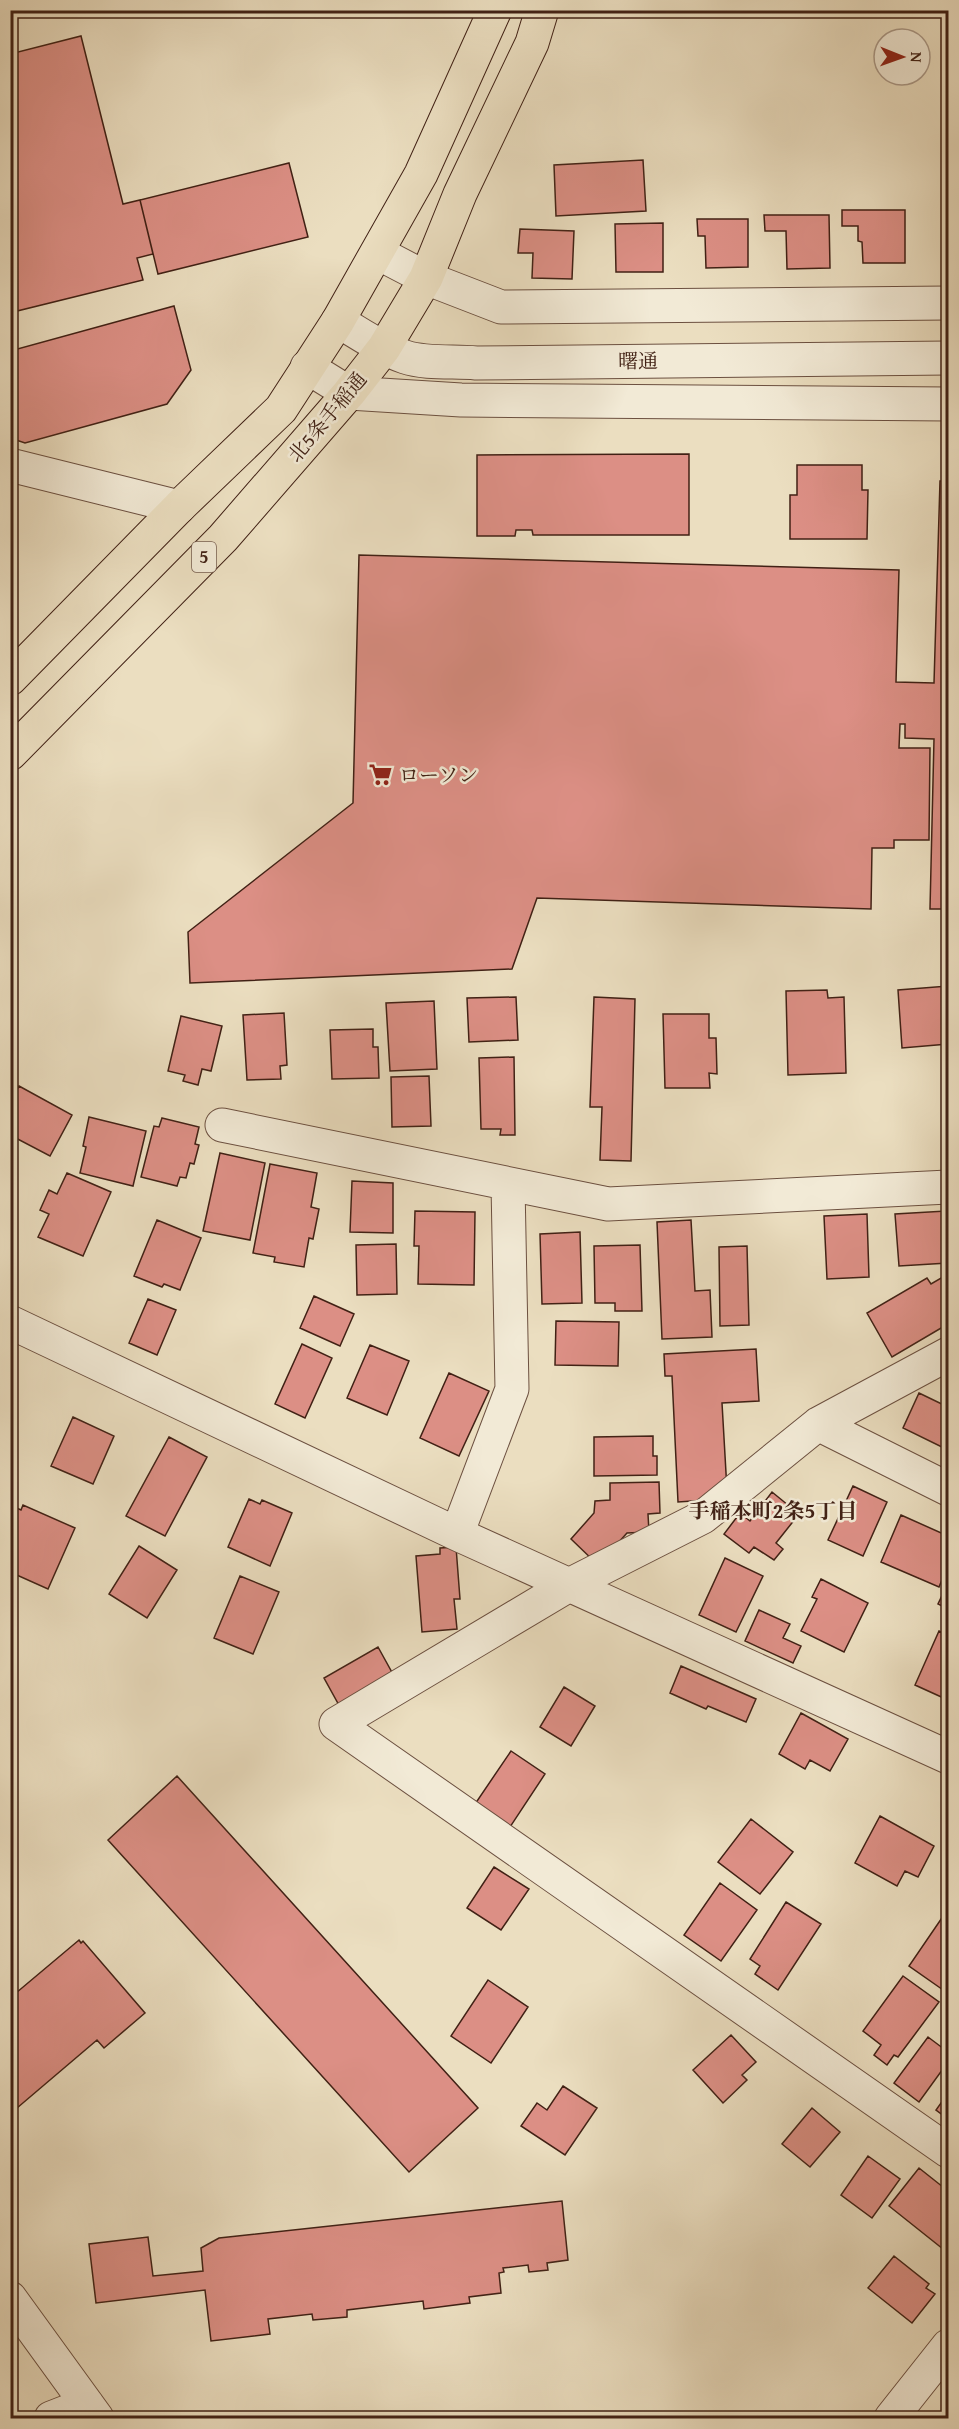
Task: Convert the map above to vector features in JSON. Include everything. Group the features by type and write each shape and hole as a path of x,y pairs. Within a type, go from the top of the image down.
{"highway":[{"name":"北5条手稲通","path":"10,679 179,507 281,409 338,321 421,174 495,10"},
{"name":"北5条手稲通","path":"10,754 222,538 349,393 384,348 426,278 460,194 532,43 542,10"}],"street":[{"path":"378,253 426,278 501,307 948,303"},
{"name":"曙通","path":"338,321 406,358 476,363 948,358"},
{"path":"307,367 349,393 461,400 948,404"},
{"path":"10,465 179,507"},
{"path":"222,1125 608,1204 948,1187"},
{"path":"457,1534 512,1389 508,1185"},
{"path":"10,1322 569,1586 948,1756"},
{"path":"948,1354 818,1424 703,1516 569,1586 336,1724 948,2151"},
{"path":"818,1424 948,1489"},
{"path":"10,2298 92,2411 51,2418"},
{"path":"891,2418 948,2346"}],"building":[{"path":"81,36 123,204 140,200 153,254 137,258 143,280 17,311 10,284 10,54"},
{"path":"643,160 646,211 556,216 554,165"},
{"path":"289,163 308,237 158,274 140,200"},
{"path":"842,210 905,210 905,263 863,263 862,242 858,241 858,226 842,226"},
{"path":"764,215 829,215 830,268 787,269 786,231 765,231"},
{"path":"697,219 748,219 748,267 706,268 705,236 698,236"},
{"path":"663,223 663,272 616,272 615,224"},
{"path":"520,229 574,231 572,279 532,278 533,253 518,253"},
{"path":"174,306 191,370 167,404 25,443 10,438 10,351"},
{"path":"689,454 689,535 533,535 532,530 516,530 515,536 477,536 477,455"},
{"path":"797,465 862,465 862,490 868,490 867,539 790,539 790,495 797,495"},
{"path":"940,481 948,481 948,909 930,909 934,739 905,738 905,724 900,724 899,748 930,748 929,840 894,840 894,848 872,848 871,909 537,898 512,969 190,983 188,932 353,803 359,555 899,570 896,682 934,683"},
{"path":"948,986 948,1044 902,1048 898,990"},
{"path":"827,990 828,998 844,997 846,1073 788,1075 786,991"},
{"path":"516,997 518,1040 469,1042 467,998"},
{"path":"594,997 635,999 631,1161 600,1160 602,1107 590,1107"},
{"path":"434,1001 437,1069 390,1071 386,1003"},
{"path":"284,1013 287,1065 280,1066 281,1079 247,1080 243,1015"},
{"path":"663,1014 709,1014 709,1038 716,1038 717,1074 709,1073 710,1088 665,1088"},
{"path":"181,1016 222,1026 211,1071 202,1069 198,1085 183,1081 185,1075 168,1071"},
{"path":"373,1029 373,1047 378,1047 379,1078 332,1079 330,1030"},
{"path":"514,1057 515,1135 500,1135 501,1129 481,1129 479,1058"},
{"path":"429,1076 431,1126 392,1127 391,1077"},
{"path":"19,1086 72,1115 50,1156 10,1135 10,1103"},
{"path":"89,1117 146,1131 133,1186 80,1173"},
{"path":"162,1118 199,1127 195,1144 199,1145 194,1164 190,1163 186,1178 180,1177 177,1186 141,1177 154,1126 159,1127"},
{"path":"220,1153 265,1163 250,1240 203,1231"},
{"path":"270,1164 317,1173 311,1207 319,1209 313,1239 309,1238 304,1267 274,1262 275,1257 253,1253"},
{"path":"67,1173 111,1192 83,1256 38,1237 49,1214 40,1210 49,1190 57,1194"},
{"path":"352,1181 393,1183 393,1233 350,1232"},
{"path":"415,1211 475,1212 474,1285 418,1284 419,1246 414,1246"},
{"path":"946,1211 948,1263 899,1266 895,1214"},
{"path":"867,1214 869,1277 827,1279 824,1216"},
{"path":"157,1220 201,1238 180,1290 164,1284 162,1287 134,1276"},
{"path":"691,1220 695,1291 710,1290 712,1337 662,1339 657,1222"},
{"path":"580,1232 582,1303 542,1304 540,1234"},
{"path":"396,1244 397,1294 357,1295 356,1245"},
{"path":"640,1245 642,1311 615,1311 615,1303 595,1303 594,1246"},
{"path":"747,1246 749,1325 720,1326 719,1247"},
{"path":"948,1274 948,1324 892,1357 867,1313 927,1278 931,1284"},
{"path":"314,1296 354,1314 340,1346 300,1328"},
{"path":"148,1299 176,1310 157,1355 129,1343"},
{"path":"556,1321 619,1322 618,1366 555,1365"},
{"path":"302,1344 332,1358 305,1418 275,1404"},
{"path":"370,1345 409,1361 387,1415 347,1398"},
{"path":"756,1349 759,1401 722,1403 727,1490 707,1500 678,1502 672,1376 665,1376 664,1354"},
{"path":"449,1373 489,1391 459,1456 420,1438"},
{"path":"919,1393 948,1407 948,1450 903,1428"},
{"path":"73,1417 114,1436 93,1484 51,1466"},
{"path":"653,1436 653,1456 657,1456 657,1475 594,1476 594,1437"},
{"path":"169,1437 207,1457 165,1536 126,1516"},
{"path":"659,1482 660,1513 648,1514 649,1532 627,1533 598,1565 571,1539 594,1513 595,1501 610,1500 610,1483"},
{"path":"853,1486 887,1502 863,1556 828,1540"},
{"path":"772,1492 799,1514 776,1543 783,1549 774,1560 754,1547 749,1553 724,1534 740,1513 750,1521"},
{"path":"249,1499 260,1504 262,1500 292,1513 270,1566 228,1547"},
{"path":"10,1505 21,1510 23,1505 75,1528 48,1589 10,1572"},
{"path":"901,1515 948,1536 948,1565 939,1587 881,1562"},
{"path":"139,1546 177,1570 147,1618 109,1594"},
{"path":"456,1547 460,1599 454,1599 457,1629 422,1632 416,1556 440,1554 440,1548"},
{"path":"725,1558 763,1576 736,1632 699,1615"},
{"path":"240,1576 279,1592 253,1654 214,1638"},
{"path":"821,1579 868,1603 844,1652 801,1631 817,1599 812,1597"},
{"path":"948,1583 948,1609 938,1604"},
{"path":"759,1610 790,1624 783,1638 801,1646 793,1663 745,1641"},
{"path":"939,1631 948,1635 948,1700 915,1685"},
{"path":"378,1647 394,1676 340,1707 324,1678"},
{"path":"681,1666 756,1699 746,1722 708,1706 706,1709 670,1693"},
{"path":"564,1687 595,1706 571,1746 540,1727"},
{"path":"801,1713 848,1739 830,1771 810,1760 805,1769 779,1754"},
{"path":"511,1751 545,1774 508,1830 473,1807"},
{"path":"177,1776 478,2108 409,2172 108,1840"},
{"path":"880,1816 934,1846 918,1877 905,1871 897,1886 855,1863"},
{"path":"751,1819 793,1852 760,1894 718,1862"},
{"path":"494,1867 529,1889 501,1930 467,1908"},
{"path":"720,1883 757,1910 721,1961 684,1935"},
{"path":"786,1902 821,1924 778,1990 755,1974 760,1966 750,1959"},
{"path":"948,1909 948,1988 946,1992 909,1966"},
{"path":"79,1940 81,1943 83,1941 145,2013 104,2048 97,2040 10,2114 10,1998"},
{"path":"903,1976 939,2002 898,2057 894,2055 887,2065 874,2055 881,2045 863,2031"},
{"path":"488,1980 528,2007 491,2063 451,2036"},
{"path":"731,2035 756,2062 742,2075 747,2080 723,2103 693,2070"},
{"path":"928,2037 948,2052 948,2062 919,2102 894,2083"},
{"path":"563,2086 597,2108 565,2155 521,2126 537,2103 547,2110"},
{"path":"948,2093 948,2119 936,2110"},
{"path":"812,2108 840,2132 810,2167 782,2144"},
{"path":"868,2156 900,2179 872,2218 841,2195"},
{"path":"919,2168 948,2191 948,2253 889,2206"},
{"path":"562,2201 568,2260 547,2263 548,2270 529,2272 528,2265 503,2268 504,2272 499,2273 501,2293 469,2297 470,2303 424,2309 423,2301 347,2310 347,2317 313,2320 312,2314 268,2319 270,2334 211,2341 205,2290 96,2303 89,2244 148,2237 153,2276 203,2271 201,2248 219,2238"},
{"path":"894,2256 929,2284 926,2288 935,2294 912,2323 868,2288"}],"place":[{"name":"ローソン","path":"381,775"}],"district":[{"name":"手稲本町2条5丁目","path":"773,1511"}]}
